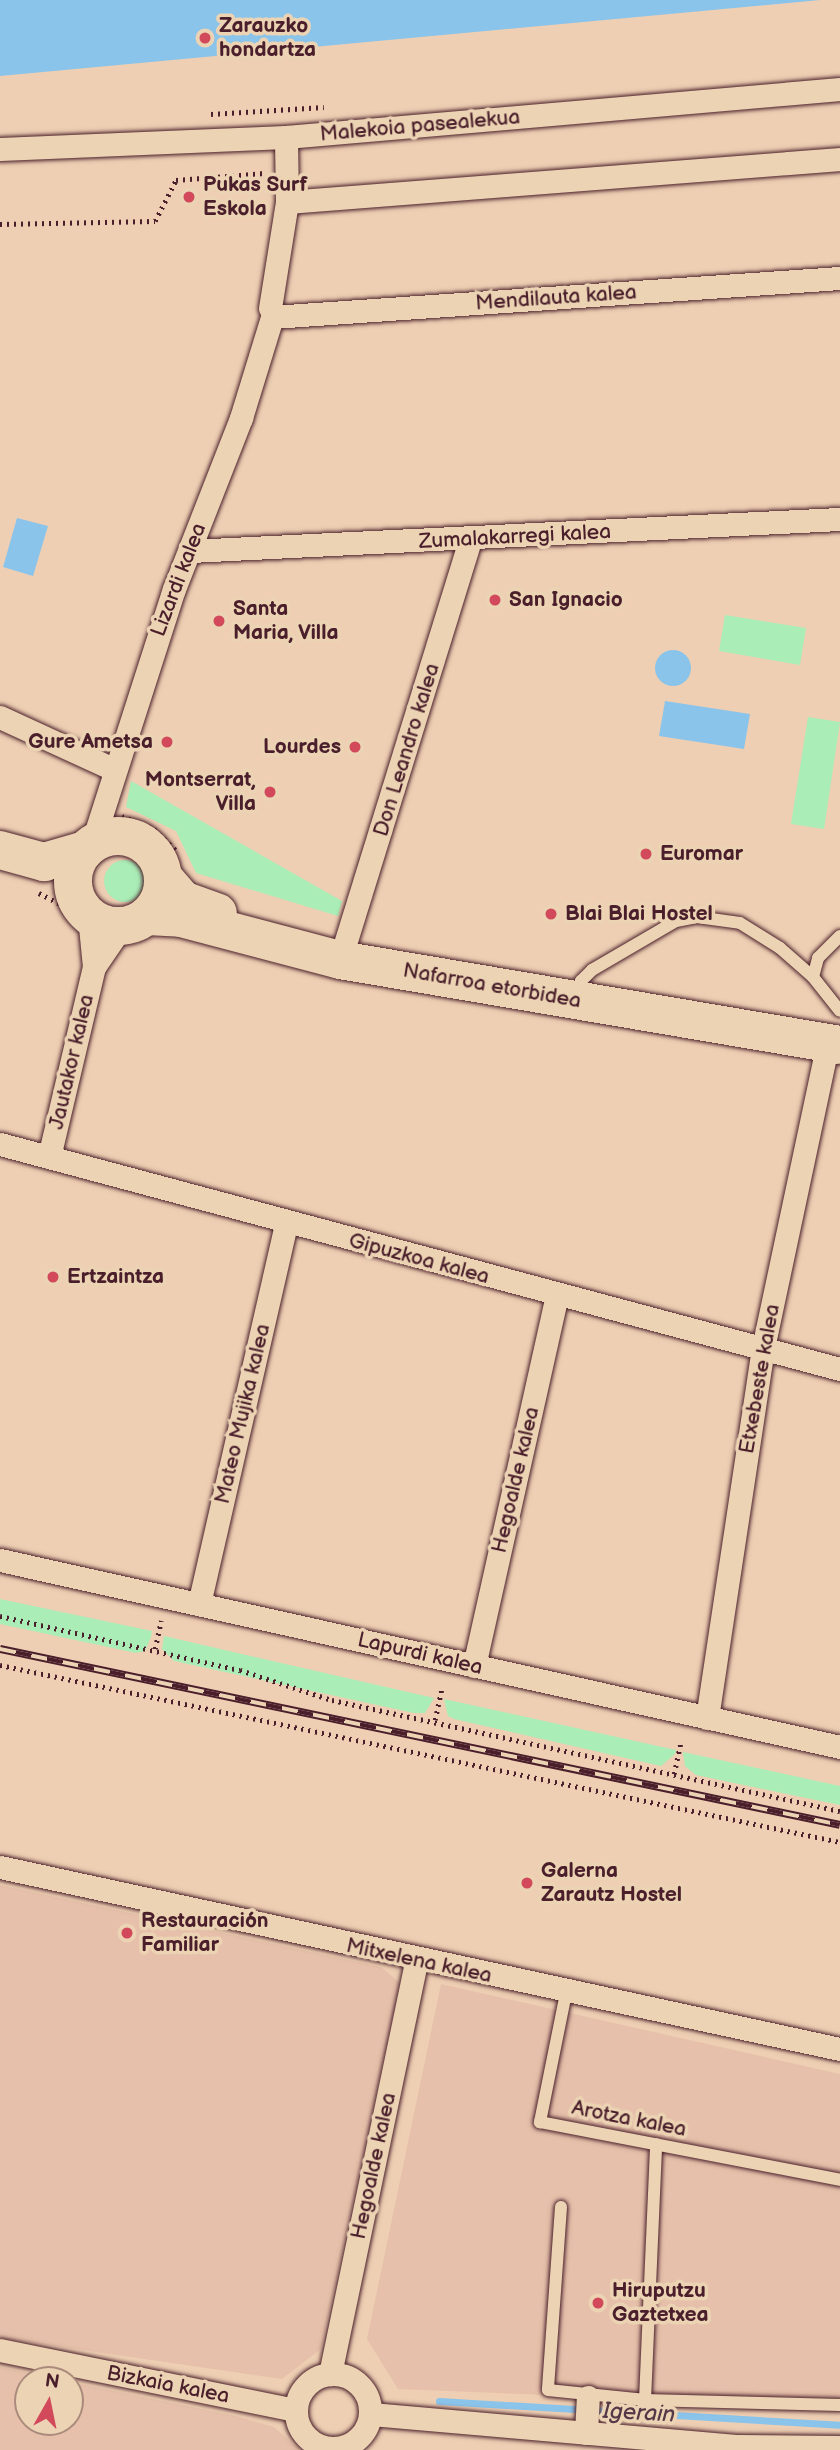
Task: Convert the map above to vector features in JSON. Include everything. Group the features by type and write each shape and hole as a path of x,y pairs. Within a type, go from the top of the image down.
{"highway":[{"path":"0,850 44,862 88,847 121,836 136,840 149,849 163,877 162,891 102,915 72,882 88,847"},
{"name":"Nafarroa etorbidea","path":"0,872 49,886 102,915 181,918 343,951 837,1031"},
{"name":"Nafarroa etorbidea","path":"163,877 183,900 222,915 343,951"}],"street":[{"name":"Malekoia pasealekua","path":"0,149 286,137 840,89"},
{"name":"Lizardi kalea","path":"88,847 190,551 241,418 271,313 287,202 286,137"},
{"path":"287,202 840,159"},
{"name":"Mendilauta kalea","path":"271,313 840,278"},
{"name":"Zumalakarregi kalea","path":"190,551 840,519"},
{"name":"Don Leandro kalea","path":"343,951 470,539"},
{"path":"0,717 113,769"},
{"name":"Jautakor kalea","path":"49,1157 94,967 102,915"},
{"name":"Jautakor kalea","path":"94,967 102,915"},
{"name":"Etxebeste kalea","path":"707,1718 763,1348 837,1031"},
{"name":"Gipuzkoa kalea","path":"0,1144 286,1224 840,1368"},
{"name":"Mateo Mujika kalea","path":"200,1604 286,1224"},
{"name":"Hegoalde kalea","path":"474,1666 557,1295"},
{"name":"Lapurdi kalea","path":"0,1560 840,1747"},
{"name":"Mitxelena kalea","path":"0,1867 566,1993 840,2049"},
{"name":"Hegoalde kalea","path":"330,2374 417,1958"},
{"name":"Bizkaia kalea","path":"0,2350 295,2410"},
{"path":"330,2374 360,2385 371,2414 368,2427 351,2444 340,2448 318,2448 302,2432 295,2410 307,2384 330,2374"},
{"path":"586,2433 588,2397"},
{"path":"371,2414 747,2448 840,2447"}],"lane":[{"path":"578,990 662,928 697,917 740,923 780,948 813,977 837,1031"},
{"path":"813,977 818,958 840,936"},
{"name":"Arotza kalea","path":"566,1993 540,2122 840,2180"},
{"path":"645,2400 656,2144"},
{"path":"561,2207 548,2390 588,2397 645,2400 840,2405"}],"path":[{"path":"211,114 324,107"},
{"path":"0,224 155,221 176,180 287,171"},
{"path":"36,892 102,915"},
{"path":"0,1616 155,1649 332,1700 435,1720 840,1811"},
{"path":"155,1649 161,1621"},
{"path":"0,1665 840,1842"},
{"path":"435,1720 442,1686"},
{"path":"674,1774 681,1741"}],"shaded area":[{"path":"0,1885 381,1967 400,1983 321,2349 282,2379 0,2338"},
{"path":"441,1984 840,2074 840,2407 398,2389 367,2339"},
{"path":"0,2367 14,2370 14,2436 84,2436 84,2385 236,2416 274,2427 300,2450 0,2450"}],"green space":[{"path":"725,615 806,628 800,665 719,651"},
{"path":"808,717 840,722 824,829 791,824"},
{"path":"131,781 342,901 338,916 196,873 176,831 126,807"},
{"path":"125,860 140,866 146,881 140,896 125,902 110,896 104,881 110,866"},
{"path":"0,1599 152,1631 151,1637 145,1651 136,1653 0,1624"},
{"path":"164,1636 434,1698 425,1713 414,1713 174,1661 162,1649"},
{"path":"444,1699 676,1750 661,1766 454,1719 448,1716"},
{"path":"683,1752 840,1786 840,1805 696,1775 685,1766"}],"water":[{"name":"Zarauzko hondartza","path":"0,0 820,0 0,76"},
{"path":"17,518 48,526 33,576 3,567"},
{"path":"673,650 686,655 691,668 686,681 673,686 660,681 655,668 660,655"},
{"path":"665,701 750,714 744,749 659,736"}],"waterway":[{"name":"Igerain","path":"439,2401 840,2425"}],"railway":[{"path":"0,1649 840,1825"}],"place":[{"name":"Zarauzko hondartza","path":"205,38"},
{"name":"Pukas Surf Eskola","path":"189,197"},
{"name":"San Ignacio","path":"495,600"},
{"name":"Santa Maria, Villa","path":"219,621"},
{"name":"Gure Ametsa","path":"167,742"},
{"name":"Lourdes","path":"355,747"},
{"name":"Montserrat, Villa","path":"270,792"},
{"name":"Euromar","path":"646,854"},
{"name":"Blai Blai Hostel","path":"551,914"},
{"name":"Ertzaintza","path":"53,1277"},
{"name":"Galerna Zarautz Hostel","path":"527,1883"},
{"name":"Restauración Familiar","path":"127,1933"},
{"name":"Hiruputzu Gaztetxea","path":"598,2303"}]}
